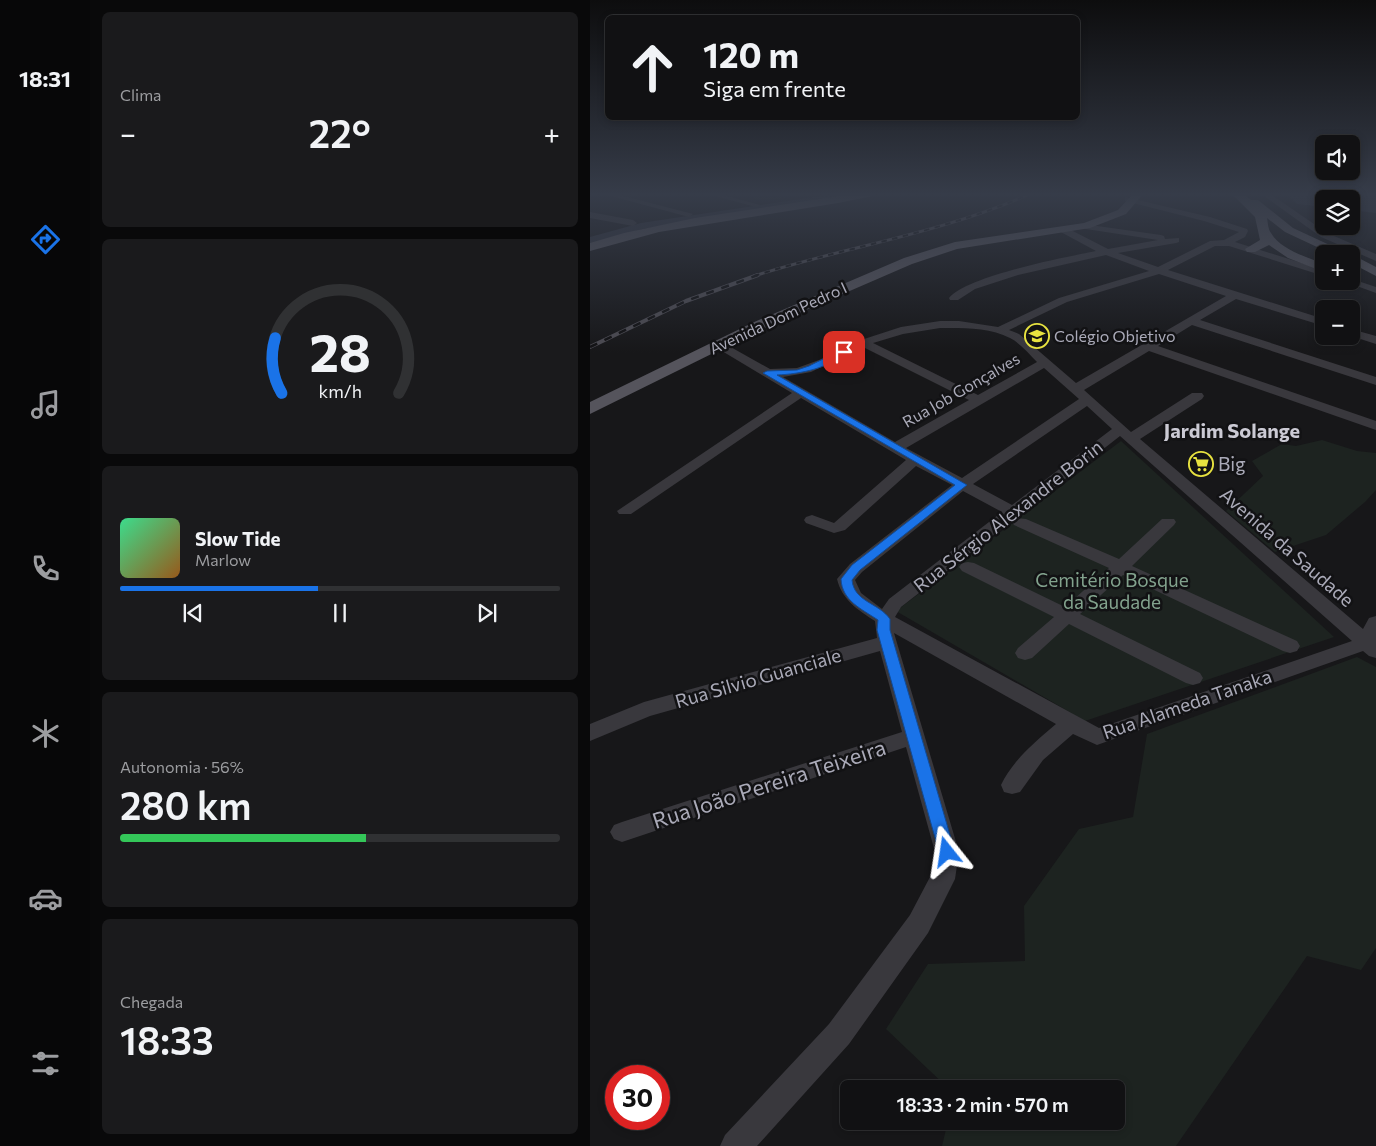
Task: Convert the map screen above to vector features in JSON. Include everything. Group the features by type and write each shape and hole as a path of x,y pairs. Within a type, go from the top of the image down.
{"main road":[{"name":"Avenida Dom Pedro I","path":"590,407 720,348 775,314 930,251 950,246"},
{"name":"Avenida Dom Pedro I","path":"720,348 737,336 871,276 929,253 957,246"},
{"path":"1251,249 1256,246"},
{"path":"1282,246 1315,266"},
{"path":"1360,264 1376,272"},
{"path":"1360,279 1376,283"}],"street":[{"path":"1096,246 1159,271 1315,320"},
{"path":"954,298 967,289 1011,274 1107,252 1146,246"},
{"path":"1000,330 1063,300 1159,271 1206,246"},
{"path":"1242,246 1315,268"},
{"path":"1350,246 1376,258"},
{"path":"1360,285 1376,290"},
{"path":"1076,389 1235,295"},
{"path":"1190,321 1376,380"},
{"name":"Avenida da Saudade","path":"767,373 797,372 812,368 863,343 898,331 925,326 964,325 1000,330 1015,336 1370,647"},
{"path":"1360,335 1376,340"},
{"path":"863,343 979,400"},
{"path":"1147,346 1376,426"},
{"path":"720,348 767,373 1016,517 1290,646"},
{"name":"Rua Job Gonçalves","path":"895,448 1045,362"},
{"path":"626,511 800,393"},
{"name":"Rua Sérgio Alexandre Borin","path":"890,611 1126,434 1197,396"},
{"path":"962,485 1087,400"},
{"path":"812,520 834,528 839,527 916,460"},
{"name":"Rua Alameda Tanaka","path":"962,485 856,568 846,579 847,590 858,600 890,611 1097,737 1370,647"},
{"path":"1025,654 1168,522"},
{"path":"968,567 1193,678"},
{"path":"736,1146 839,1034 919,924 942,879 947,852 884,630 890,611"},
{"path":"1370,647 1376,622"},
{"name":"Rua Silvio Guanciale","path":"590,733 644,710 887,642"},
{"path":"1012,786 1035,754 1072,723"},
{"name":"Rua João Pereira Teixeira","path":"622,832 915,736"}],"green space":[{"path":"1322,440 1357,451 1376,453 1376,490 1365,502 1326,535 1275,552 1226,511 1263,476 1252,461 1282,444 1296,446"},
{"name":"Cemitério Bosque da Saudade","path":"1121,441 1334,637 1085,721 896,611"},
{"path":"1357,657 1376,667 1376,948 1361,970 1307,956 1176,1146 942,1146 946,1130 1125,1130 1125,1080 940,1080 886,1029 928,964 1025,961 1024,906 1079,829 1133,817 1147,734"}],"railway":[{"path":"754,276 862,246"},
{"path":"590,347 686,301 758,275"}],"place":[{"name":"Colégio Objetivo","path":"1037,336"},
{"name":"Big","path":"1201,464"}],"district":[{"name":"Jardim Solange","path":"1232,431"}],"route":[{"path":"844,352 812,368 797,372 767,373 962,485 856,568 846,579 847,590 884,619 884,630 947,852"}]}
